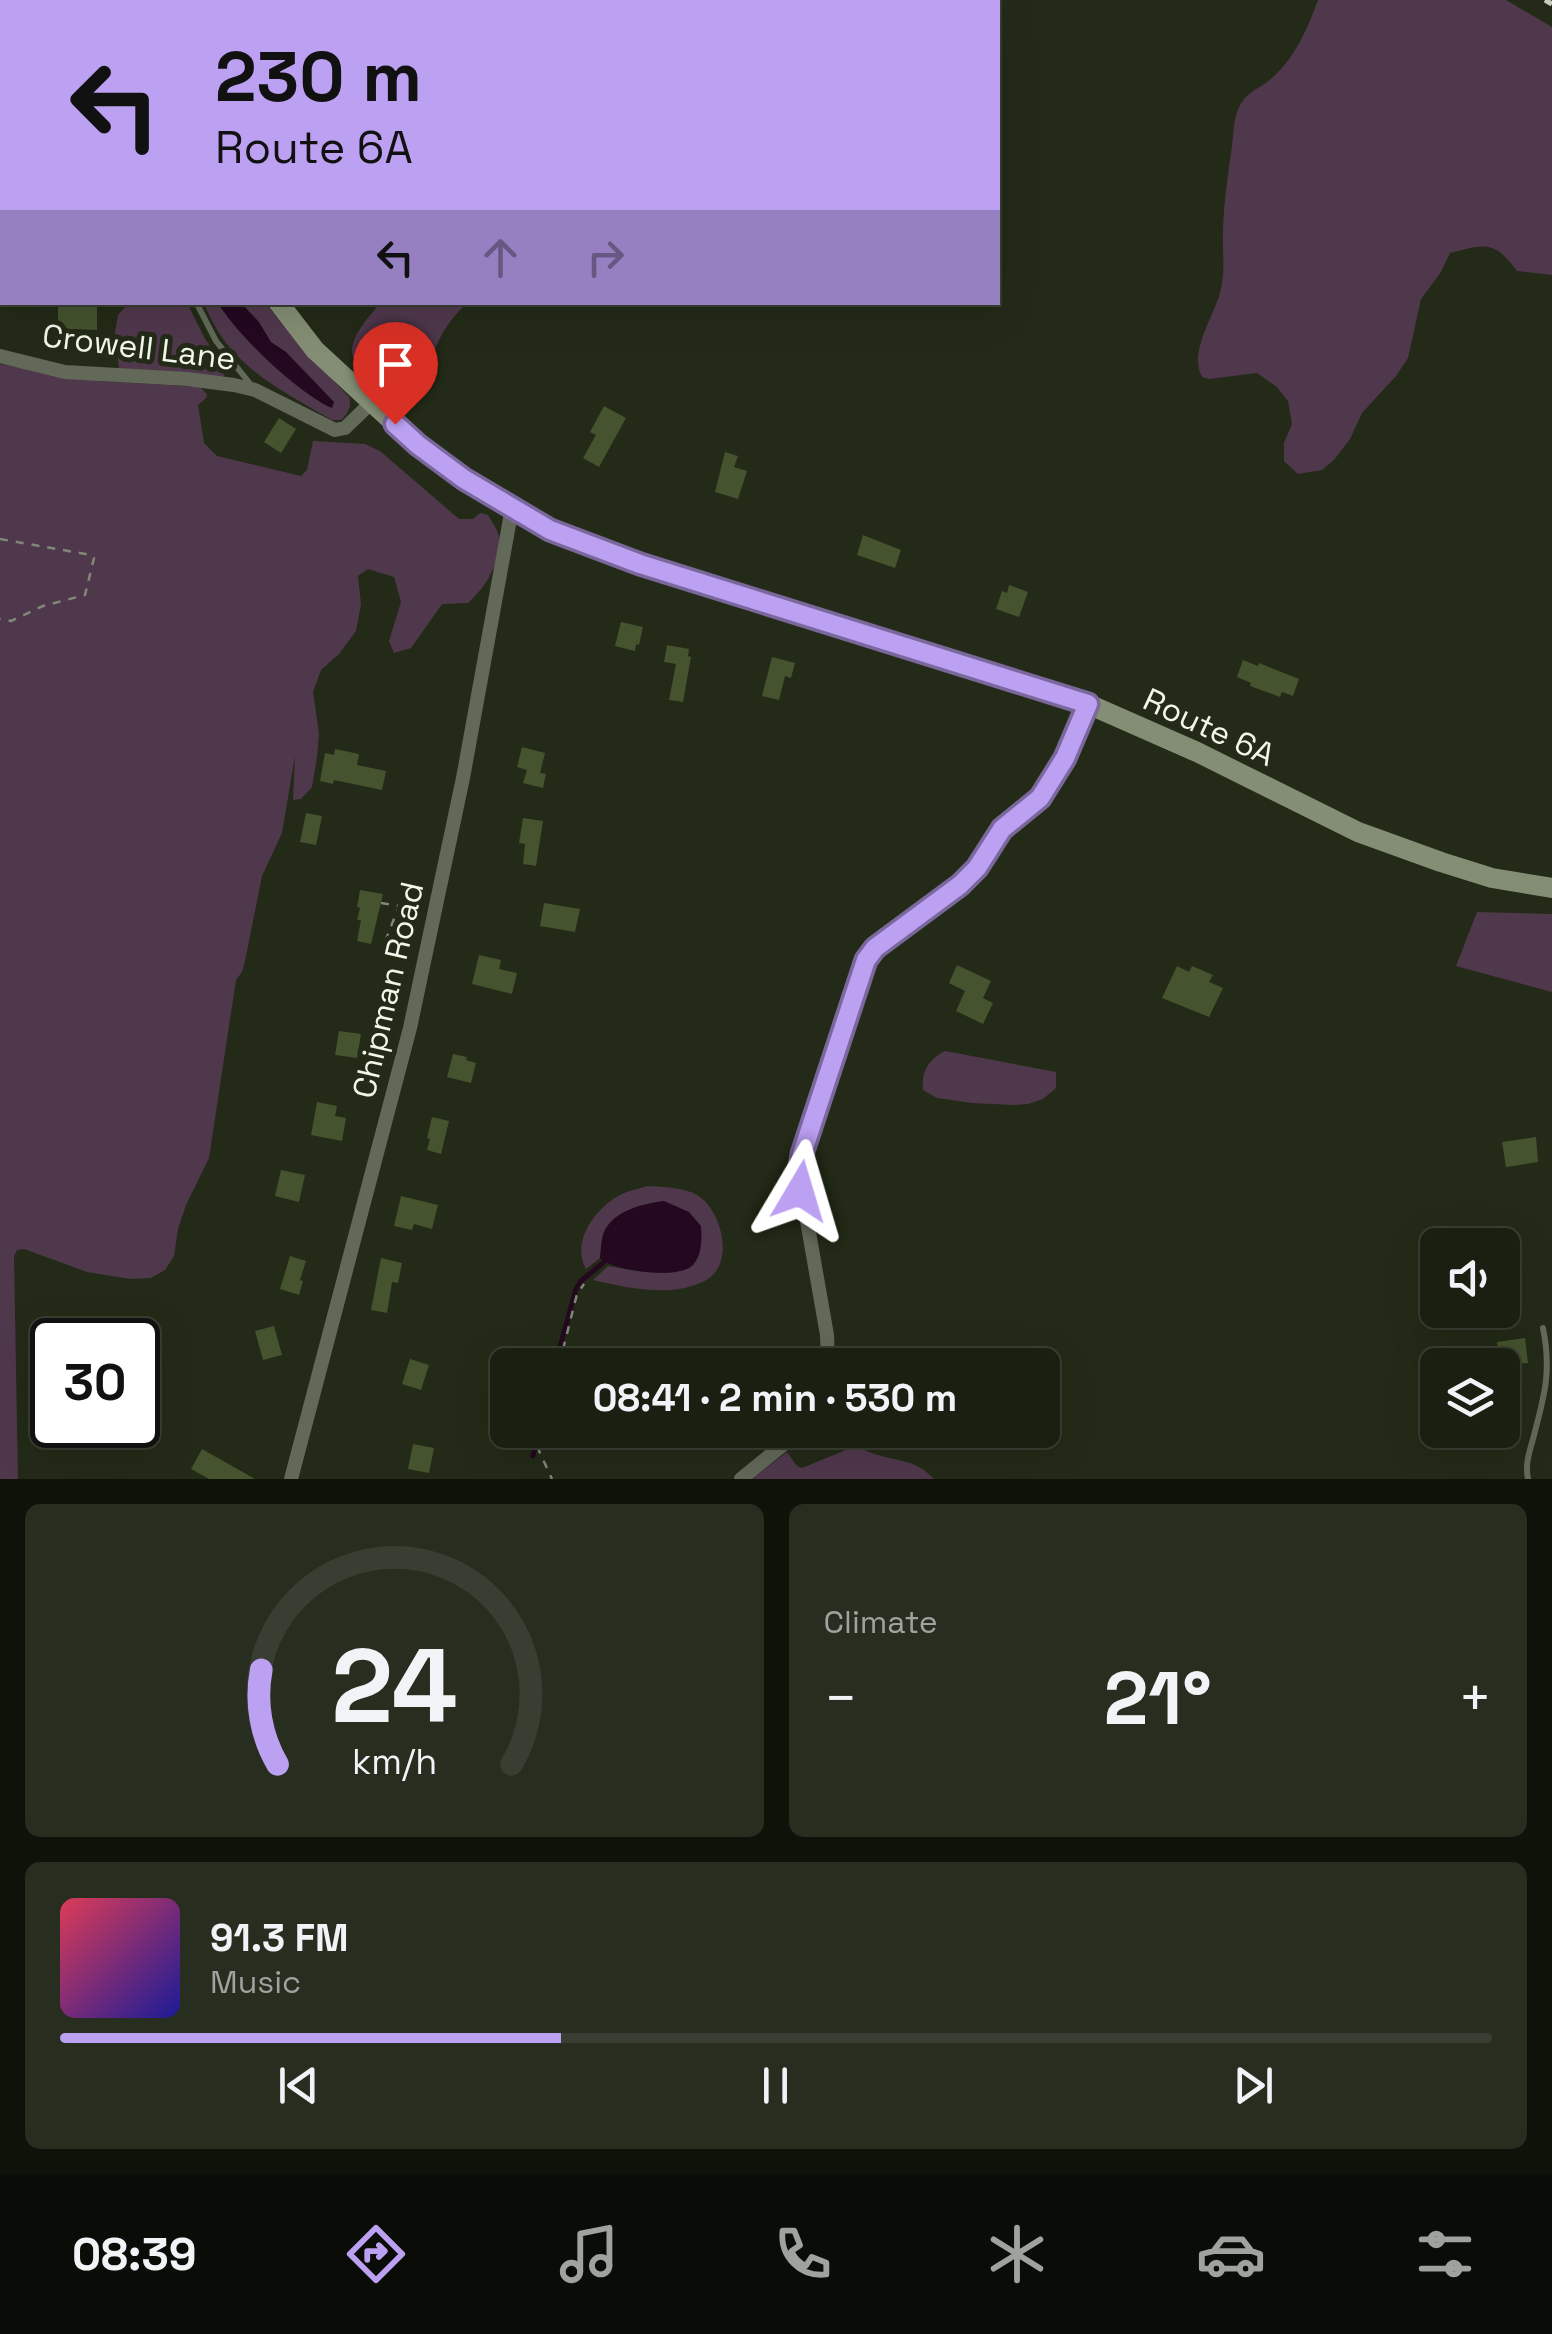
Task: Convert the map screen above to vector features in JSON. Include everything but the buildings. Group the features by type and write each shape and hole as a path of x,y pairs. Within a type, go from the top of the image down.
{"main road":[{"name":"Route 6A","path":"280,305 316,350 418,445 464,479 550,530 640,564 1088,704 1197,752 1358,832 1492,878 1552,888"}],"street":[{"name":"Crowell Lane","path":"0,356 65,372 187,379 256,390 335,430 345,428 372,402"},
{"name":"Chipman Road","path":"291,1479 414,1012 463,778 512,508"},
{"path":"827,1348 799,1175 802,1154 866,960 875,948 960,885 977,868 1002,829 1040,798 1065,758 1088,704"},
{"path":"741,1479 780,1448"}],"lane":[{"path":"198,305 216,341 256,390"},
{"path":"1528,1479 1526,1464 1550,1379 1544,1328"}],"path":[{"path":"0,538 94,558 85,595 43,606 11,621 0,618"},
{"path":"381,903 399,906 385,942"},
{"path":"563,1348 576,1294 584,1284"},
{"path":"539,1448 552,1479"}],"shaded area":[{"path":"1318,0 1506,0 1552,27 1552,275 1517,271 1502,254 1488,247 1450,253 1421,299 1408,358 1396,376 1362,413 1334,460 1322,470 1298,474 1284,461 1284,443 1292,424 1288,401 1277,387 1257,373 1202,377 1198,354 1222,283 1224,209 1237,112 1245,98 1287,62"},
{"path":"188,305 224,365 225,374 222,378 119,369 115,332 118,315 124,308"},
{"path":"205,305 267,305 349,397 346,415 341,420 332,420 257,373 214,325"},
{"path":"219,305 243,305 271,342 286,352 334,402 332,408 269,362"},
{"path":"378,305 465,305 439,340 425,372 408,386 387,386 359,369 352,349 363,324"},
{"path":"0,364 99,381 200,387 207,394 198,405 204,443 217,456 301,476 307,470 313,441 365,444 380,451 459,519 473,519 480,513 488,515 498,534 499,546 491,574 474,597 468,603 442,604 411,648 394,653 389,641 401,602 394,577 368,569 358,576 361,604 356,631 321,670 313,692 319,733 312,787 301,799 293,800 295,756 282,833 262,876 245,961 236,980 209,1158 186,1205 174,1256 165,1270 151,1278 130,1279 87,1272 24,1249 17,1250 14,1256 18,1479 0,1479"},
{"path":"1477,912 1552,914 1552,992 1456,966"},
{"path":"945,1051 1056,1072 1056,1088 1043,1099 1028,1104 937,1098 923,1090 923,1077 930,1062"},
{"path":"647,1186 674,1188 694,1194 708,1204 719,1225 723,1250 716,1271 708,1279 666,1290 593,1280 608,1266 664,1273 694,1264 604,1232 600,1258 586,1269 581,1247 595,1216 622,1194"},
{"path":"664,1201 689,1212 701,1226 700,1252 693,1265 674,1272 646,1272 618,1267 600,1258 604,1232 615,1218 638,1206"},
{"path":"851,1448 860,1448 915,1465 934,1479 752,1479 787,1452 802,1468"}],"waterway":[{"path":"560,1348 576,1289 604,1262"},
{"path":"533,1456 535,1448"}],"railway":[{"path":"1545,0 1552,4"}],"route":[{"path":"395,424 464,479 550,530 640,564 1088,704 1065,758 1040,798 1002,829 977,868 960,885 875,948 866,960 802,1154 800,1191"}]}
